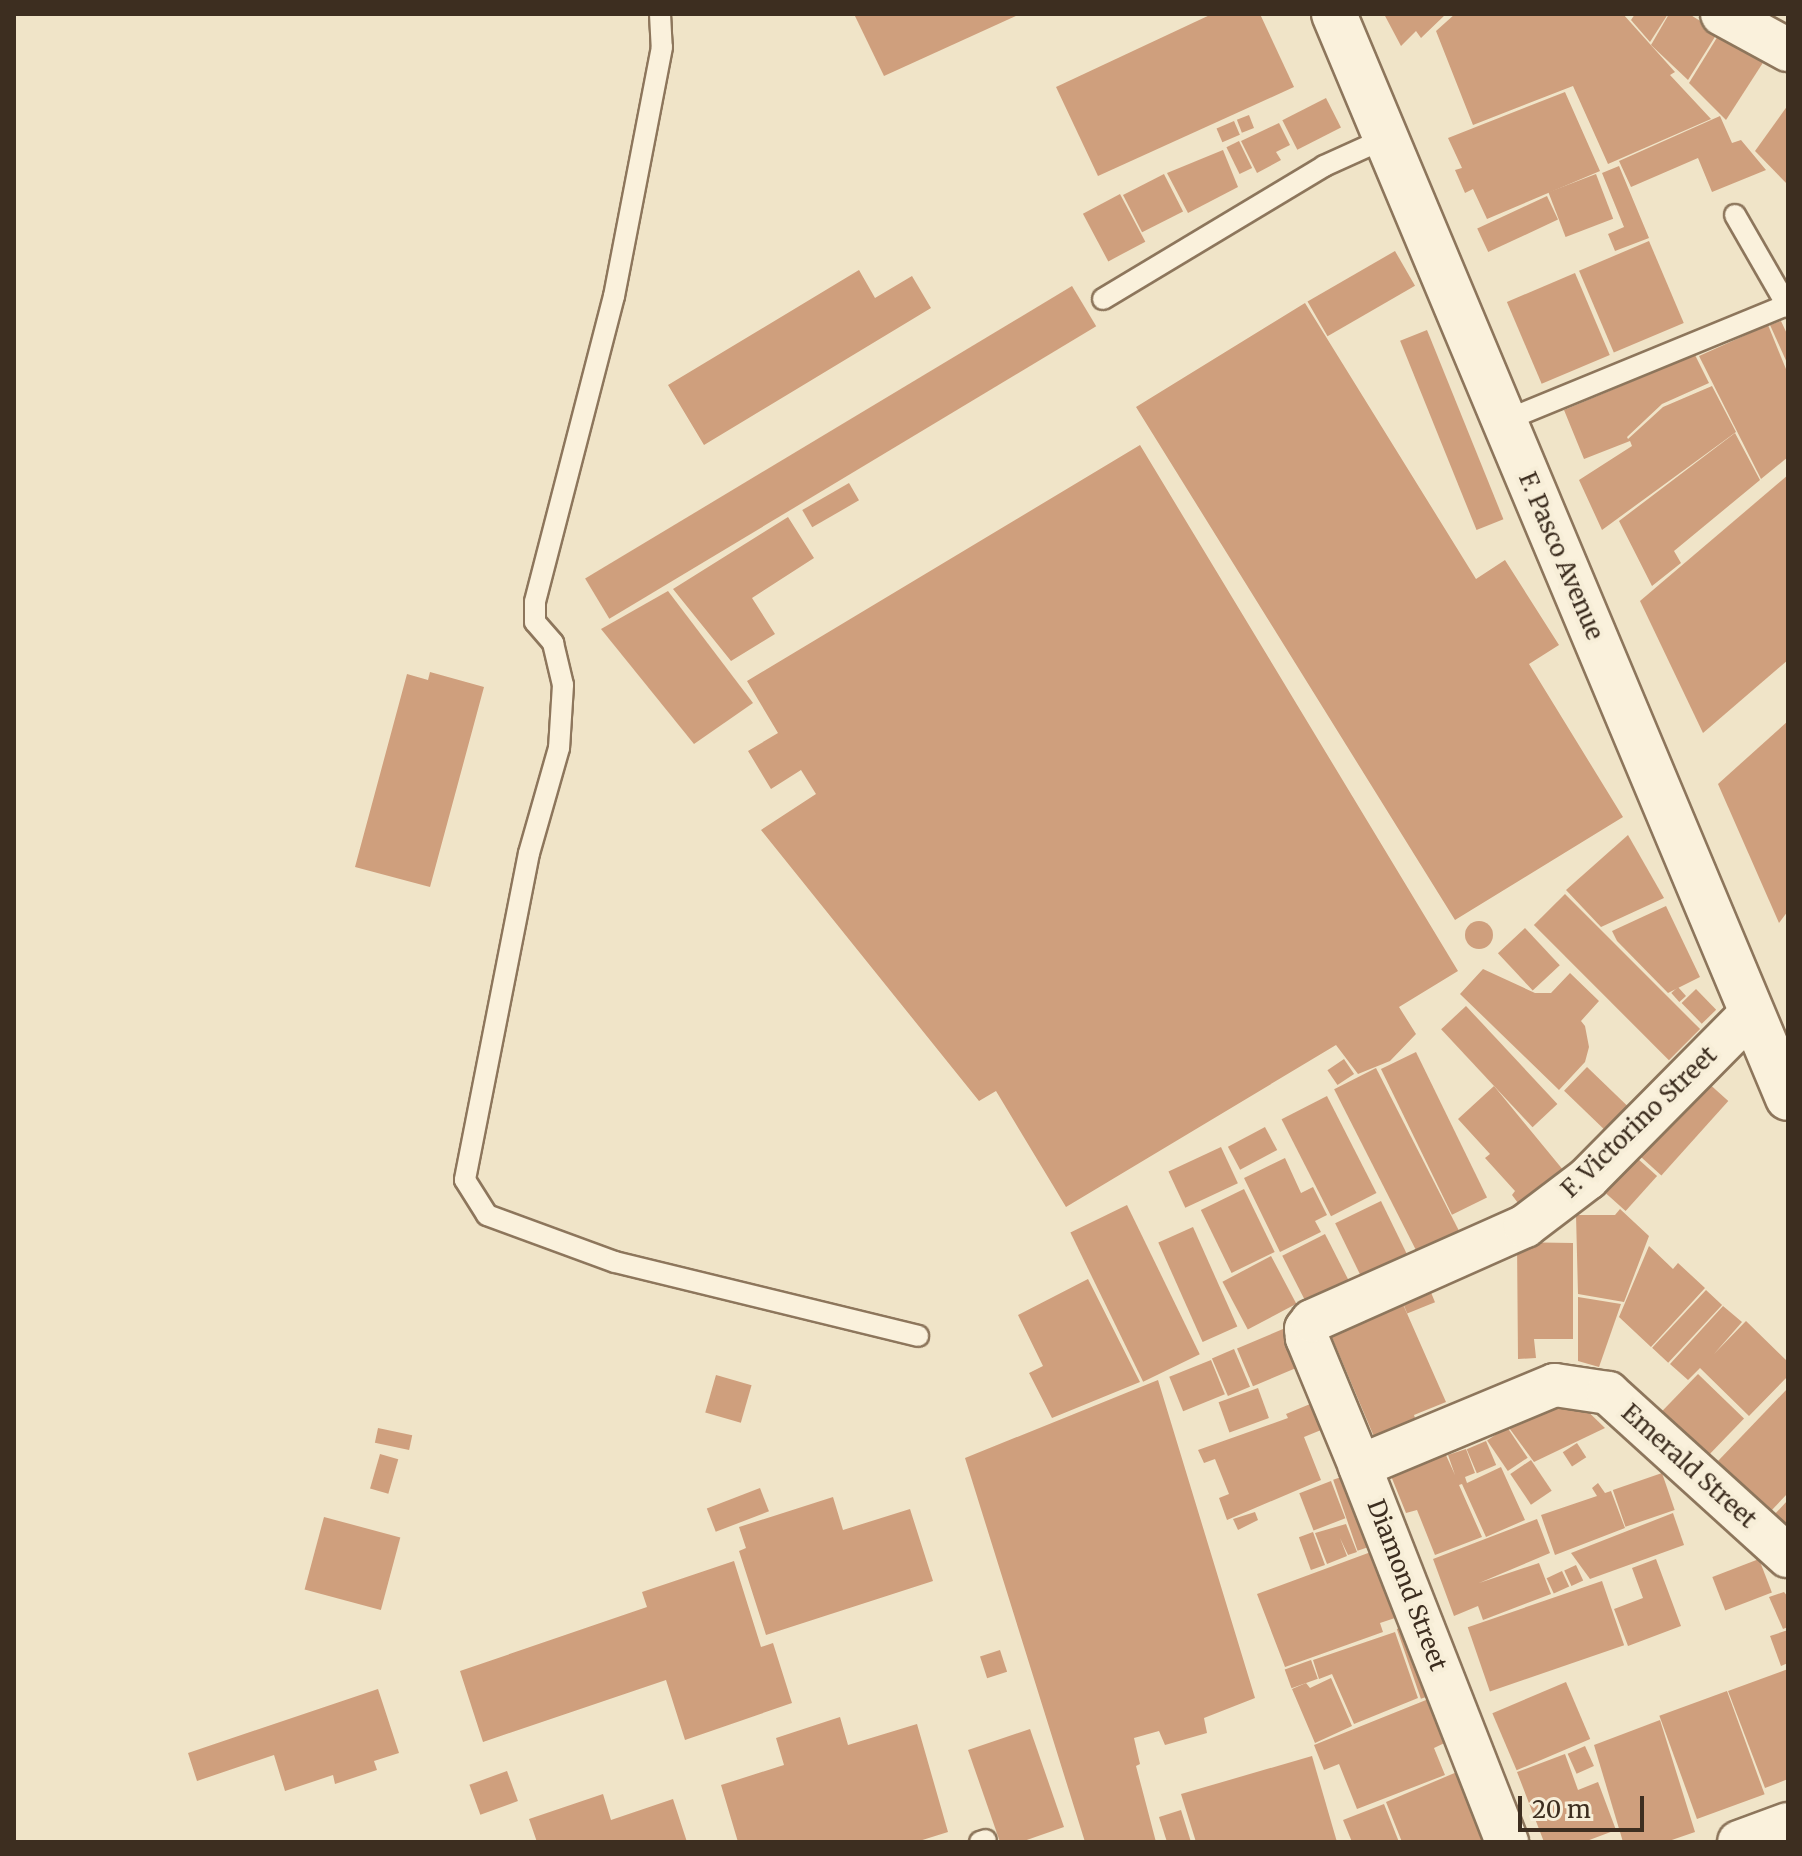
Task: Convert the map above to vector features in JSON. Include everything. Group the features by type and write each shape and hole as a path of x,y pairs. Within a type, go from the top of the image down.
{"street":[{"name":"F. Pasco Avenue","path":"1334,14 1788,1098"},
{"path":"1722,14 1788,50"},
{"name":"F. Victorino Street","path":"1306,1329 1312,1321 1525,1226 1587,1179 1752,1012"},
{"name":"Diamond Street","path":"1306,1329 1507,1842"},
{"name":"Emerald Street","path":"1360,1466 1555,1385 1608,1393 1788,1556"},
{"path":"1739,1842 1788,1824"}],"lane":[{"path":"660,14 662,47 614,296 535,602 535,622 553,643 563,685 559,748 529,853 465,1180 473,1198 487,1215 615,1262 918,1336"},
{"path":"1103,299 1324,166 1386,138"},
{"path":"1504,421 1788,306 1735,215"}],"building":[{"path":"854,14 1020,14 884,76"},
{"path":"1212,14 1260,14 1294,87 1098,176 1056,87"},
{"path":"1384,14 1446,14 1421,38 1416,31 1401,46"},
{"path":"1455,14 1623,14 1675,72 1670,75 1711,119 1608,164 1573,86 1473,125 1436,31"},
{"path":"1635,14 1668,14 1650,42 1631,20"},
{"path":"1669,14 1689,14 1718,32 1688,80 1651,45"},
{"path":"1721,31 1766,58 1726,120 1689,83"},
{"path":"1565,92 1600,171 1487,219 1473,189 1465,193 1455,170 1462,168 1448,138"},
{"path":"1326,98 1341,127 1297,150 1282,120"},
{"path":"1788,105 1788,185 1755,151"},
{"path":"1249,115 1254,128 1242,133 1237,120"},
{"path":"1720,116 1732,143 1741,140 1766,170 1712,192 1698,158 1631,187 1619,161"},
{"path":"1234,121 1240,135 1222,142 1217,128"},
{"path":"1279,123 1290,145 1276,152 1281,160 1257,173 1241,141"},
{"path":"1239,141 1252,168 1240,174 1226,147"},
{"path":"1223,150 1238,187 1188,213 1167,173"},
{"path":"1619,166 1649,238 1615,251 1608,234 1624,227 1602,173"},
{"path":"1164,174 1183,211 1142,232 1123,195"},
{"path":"1596,174 1613,219 1566,237 1548,192"},
{"path":"1120,194 1145,242 1108,261 1083,214"},
{"path":"1547,196 1558,220 1488,252 1477,229"},
{"path":"1649,241 1684,323 1614,353 1579,271"},
{"path":"1395,251 1415,286 1328,336 1308,302"},
{"path":"859,270 875,298 912,276 931,308 704,445 668,385"},
{"path":"1575,273 1610,355 1542,384 1507,302"},
{"path":"1072,286 1096,326 609,619 585,579"},
{"path":"1305,303 1476,579 1505,560 1559,645 1529,664 1623,817 1455,920 1136,407"},
{"path":"1781,321 1788,336 1788,365 1770,325"},
{"path":"1768,325 1788,374 1788,457 1761,479 1699,356"},
{"path":"1427,330 1503,519 1477,530 1400,341"},
{"path":"1695,355 1709,383 1662,404 1628,439 1663,407 1712,386 1736,432 1602,530 1579,480 1632,446 1630,441 1584,459 1564,410"},
{"path":"1735,433 1760,480 1674,551 1681,563 1652,586 1619,521"},
{"path":"1140,445 1458,971 1399,1007 1416,1034 1390,1061 1358,1074 1336,1045 1066,1207 996,1091 979,1101 761,830 816,794 801,770 771,789 748,751 778,733 747,681"},
{"path":"1788,475 1788,660 1703,733 1640,601"},
{"path":"849,483 859,500 812,527 802,510"},
{"path":"788,517 814,558 752,598 775,634 731,661 673,589"},
{"path":"668,591 753,703 694,744 601,629"},
{"path":"430,672 484,687 430,887 355,867 407,674 428,680"},
{"path":"1788,721 1788,911 1779,923 1718,784"},
{"path":"1628,835 1664,898 1601,927 1566,890"},
{"path":"1565,894 1700,1029 1669,1060 1534,925"},
{"path":"1666,906 1700,977 1668,993 1617,941 1612,931"},
{"path":"1479,921 1489,925 1493,935 1489,945 1479,949 1469,945 1465,935 1469,925"},
{"path":"1525,928 1560,965 1533,991 1498,953"},
{"path":"1483,969 1535,993 1551,993 1570,973 1599,1001 1581,1021 1589,1047 1585,1062 1559,1090 1460,994"},
{"path":"1678,987 1686,996 1679,1002 1671,993"},
{"path":"1696,989 1716,1010 1702,1024 1682,1003"},
{"path":"1466,1006 1557,1104 1533,1127 1441,1029"},
{"path":"1416,1052 1487,1198 1452,1215 1381,1069"},
{"path":"1344,1059 1354,1074 1337,1085 1327,1070"},
{"path":"1587,1067 1628,1107 1605,1130 1564,1091"},
{"path":"1376,1068 1462,1237 1420,1259 1334,1089"},
{"path":"1706,1081 1728,1101 1661,1175 1639,1155"},
{"path":"1494,1086 1573,1182 1527,1215 1512,1195 1515,1191 1485,1158 1490,1154 1458,1119"},
{"path":"1327,1096 1376,1193 1331,1216 1282,1119"},
{"path":"1265,1127 1277,1150 1240,1170 1228,1147"},
{"path":"1221,1147 1238,1183 1185,1208 1168,1172"},
{"path":"1285,1158 1301,1193 1313,1187 1327,1215 1315,1221 1321,1232 1280,1252 1244,1178"},
{"path":"1637,1158 1657,1176 1626,1211 1606,1193"},
{"path":"1244,1189 1275,1252 1232,1273 1201,1210"},
{"path":"1381,1201 1412,1265 1366,1287 1335,1223"},
{"path":"1127,1205 1200,1354 1143,1382 1070,1233"},
{"path":"1620,1209 1649,1236 1624,1302 1578,1294 1576,1215 1615,1215"},
{"path":"1193,1227 1237,1327 1203,1342 1158,1242"},
{"path":"1325,1234 1355,1293 1312,1315 1282,1256"},
{"path":"1517,1242 1573,1243 1573,1339 1534,1339 1536,1358 1518,1359"},
{"path":"1649,1246 1673,1269 1678,1263 1705,1288 1651,1347 1619,1317"},
{"path":"1271,1256 1296,1304 1248,1330 1222,1282"},
{"path":"1088,1279 1140,1382 1052,1418 1029,1373 1043,1366 1018,1315"},
{"path":"1426,1280 1435,1302 1407,1313 1398,1291"},
{"path":"1706,1290 1722,1305 1668,1363 1652,1348"},
{"path":"1398,1293 1446,1402 1414,1415 1416,1421 1375,1439 1328,1328"},
{"path":"1578,1297 1621,1304 1599,1367 1578,1361"},
{"path":"1723,1306 1742,1322 1714,1354 1746,1321 1788,1362 1788,1376 1749,1416 1700,1368 1688,1380 1670,1364"},
{"path":"1283,1329 1299,1367 1253,1386 1237,1349"},
{"path":"1234,1349 1250,1387 1228,1396 1212,1358"},
{"path":"1211,1360 1225,1394 1183,1411 1169,1377"},
{"path":"1698,1374 1744,1418 1704,1460 1658,1416"},
{"path":"716,1375 752,1385 741,1423 705,1412"},
{"path":"1158,1380 1255,1698 1204,1718 1207,1733 1165,1745 1159,1731 1134,1738 1140,1764 1136,1766 1156,1842 1085,1842 965,1458"},
{"path":"1258,1388 1269,1418 1229,1432 1219,1402"},
{"path":"1788,1388 1788,1493 1770,1512 1718,1461"},
{"path":"1574,1398 1605,1428 1534,1462 1507,1425"},
{"path":"1315,1402 1326,1428 1304,1437 1321,1480 1227,1520 1219,1498 1229,1494 1215,1459 1204,1463 1198,1450 1288,1418 1286,1414"},
{"path":"1507,1427 1528,1458 1508,1471 1487,1440"},
{"path":"378,1428 412,1435 409,1450 375,1443"},
{"path":"1486,1441 1496,1465 1477,1473 1467,1449"},
{"path":"1577,1443 1586,1457 1572,1467 1563,1452"},
{"path":"1466,1449 1475,1473 1465,1477 1467,1483 1501,1467 1525,1520 1486,1537 1462,1484 1459,1485 1482,1537 1435,1555 1417,1510 1406,1513 1391,1476 1445,1453 1455,1475 1448,1455"},
{"path":"380,1454 398,1459 388,1494 370,1489"},
{"path":"1531,1460 1552,1491 1531,1505 1510,1474"},
{"path":"1353,1473 1377,1544 1358,1551 1333,1480"},
{"path":"1662,1473 1675,1510 1626,1527 1613,1490"},
{"path":"1331,1481 1345,1518 1314,1531 1299,1493"},
{"path":"1598,1483 1605,1493 1611,1491 1625,1528 1555,1555 1541,1515 1597,1496 1592,1488"},
{"path":"760,1488 769,1511 716,1532 707,1508"},
{"path":"833,1497 843,1530 910,1509 933,1581 766,1635 739,1551 746,1548 739,1527"},
{"path":"1788,1500 1788,1531 1773,1516"},
{"path":"1255,1512 1258,1520 1238,1530 1233,1519"},
{"path":"1673,1513 1684,1545 1590,1579 1571,1553"},
{"path":"324,1517 400,1537 381,1610 305,1589"},
{"path":"1537,1519 1550,1553 1479,1583 1539,1563 1551,1594 1483,1620 1478,1606 1454,1616 1433,1559"},
{"path":"1346,1524 1357,1552 1348,1555 1340,1538 1347,1556 1327,1564 1315,1533"},
{"path":"1313,1532 1325,1565 1311,1570 1299,1537"},
{"path":"1379,1549 1404,1615 1380,1623 1383,1632 1285,1667 1257,1594"},
{"path":"1656,1559 1681,1626 1628,1646 1614,1609 1643,1598 1632,1568"},
{"path":"1759,1559 1772,1593 1725,1611 1712,1577"},
{"path":"734,1561 761,1647 773,1643 792,1703 685,1740 666,1680 483,1742 460,1671 647,1607 642,1592"},
{"path":"1576,1565 1583,1580 1571,1586 1564,1570"},
{"path":"1562,1571 1569,1586 1554,1594 1547,1578"},
{"path":"1602,1581 1624,1645 1490,1692 1468,1627"},
{"path":"1784,1592 1788,1597 1788,1627 1783,1629 1769,1597"},
{"path":"1411,1624 1435,1694 1421,1699 1397,1629"},
{"path":"1788,1630 1788,1663 1781,1666 1770,1636"},
{"path":"1395,1632 1418,1698 1354,1724 1332,1674 1319,1679 1313,1660"},
{"path":"1000,1650 1007,1672 987,1678 980,1656"},
{"path":"1311,1660 1318,1679 1292,1688 1285,1670"},
{"path":"1788,1669 1788,1779 1765,1788 1728,1691"},
{"path":"1331,1678 1352,1726 1315,1743 1292,1689 1306,1683 1310,1688"},
{"path":"1566,1682 1590,1739 1517,1770 1492,1713"},
{"path":"378,1689 399,1753 374,1761 377,1770 335,1784 333,1775 285,1791 274,1755 197,1781 188,1753"},
{"path":"1727,1691 1765,1794 1697,1819 1659,1716"},
{"path":"1436,1696 1453,1739 1434,1748 1445,1775 1357,1809 1339,1764 1324,1770 1314,1745"},
{"path":"840,1717 848,1745 917,1724 948,1832 916,1842 738,1842 721,1785 784,1765 776,1738"},
{"path":"1660,1720 1695,1832 1666,1842 1623,1842 1594,1745"},
{"path":"1030,1729 1064,1827 1021,1842 1000,1842 968,1750"},
{"path":"1585,1746 1594,1766 1577,1774 1568,1754"},
{"path":"1565,1754 1578,1790 1598,1782 1616,1830 1584,1842 1544,1842 1517,1772"},
{"path":"1312,1756 1337,1842 1196,1842 1181,1794"},
{"path":"1464,1769 1489,1842 1402,1842 1386,1802"},
{"path":"507,1771 518,1801 480,1815 469,1785"},
{"path":"603,1794 611,1820 673,1799 687,1842 537,1842 529,1819"},
{"path":"1384,1804 1399,1842 1352,1842 1343,1820"},
{"path":"1181,1810 1191,1842 1167,1842 1159,1817"}]}
